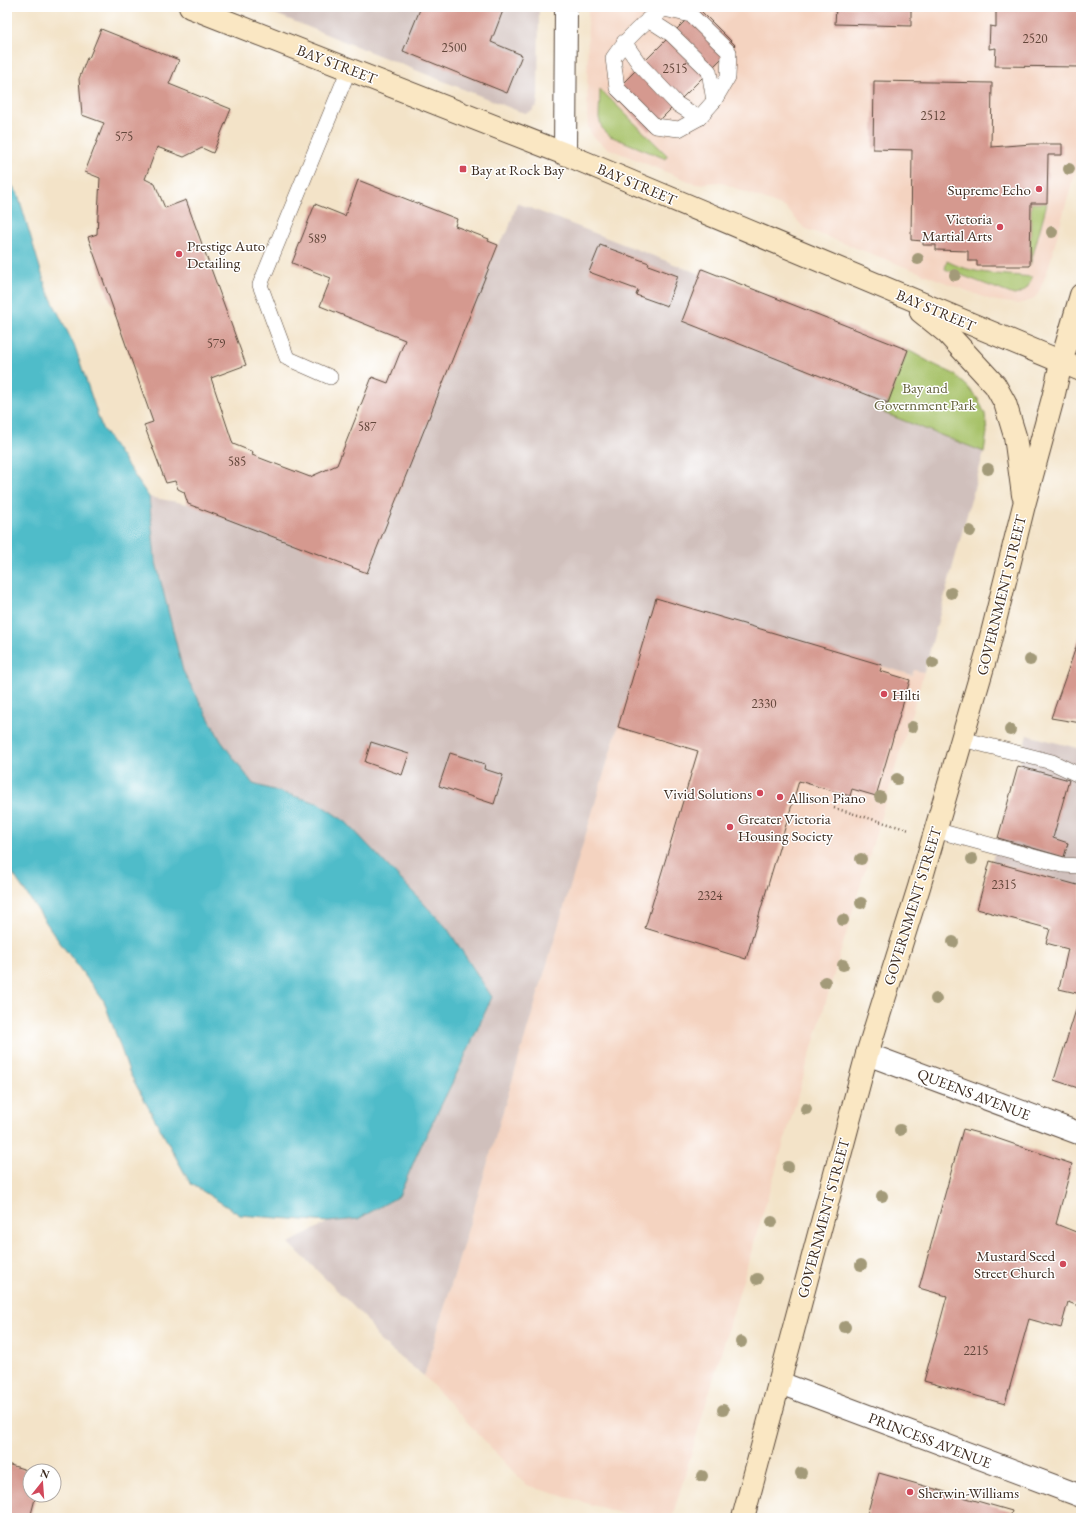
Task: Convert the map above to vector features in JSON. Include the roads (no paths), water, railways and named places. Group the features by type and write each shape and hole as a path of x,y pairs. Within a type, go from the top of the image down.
{"main road":[{"name":"BAY STREET","path":"190,7 349,68 565,154 1071,366"},
{"path":"898,294 947,333 995,385 1005,403 1015,436 1024,504"},
{"name":"GOVERNMENT STREET","path":"743,1518 867,1054 987,653 1024,504 1053,398 1071,366 1081,295"}],"street":[{"path":"565,154 566,7"},
{"name":"QUEENS AVENUE","path":"867,1054 1081,1134"},
{"name":"PRINCESS AVENUE","path":"780,1383 1081,1496"}],"lane":[{"path":"664,9 691,15 729,52 728,77 714,101 699,118 679,129 654,126 617,88 613,58 624,42 648,19 664,9"},
{"path":"648,19 671,34 709,71 714,101"},
{"path":"624,42 640,66 677,104 699,118"},
{"path":"330,377 287,358 260,285 349,68"},
{"path":"962,739 1052,762 1081,776"},
{"path":"934,833 1063,866 1081,866"}],"water":[{"path":"7,178 18,194 46,288 75,347 102,428 149,497 155,558 183,671 221,741 253,784 318,803 346,822 447,928 492,997 461,1065 418,1152 399,1196 358,1219 328,1222 240,1215 190,1183 130,1074 104,1001 58,940 7,865"}],"place":[{"name":"Bay at Rock Bay","path":"463,169"},
{"name":"Supreme Echo","path":"1039,189"},
{"name":"Victoria Martial Arts","path":"1000,227"},
{"name":"Prestige Auto Detailing","path":"179,254"},
{"name":"Hilti","path":"884,694"},
{"name":"Vivid Solutions","path":"760,793"},
{"name":"Allison Piano","path":"780,797"},
{"name":"Greater Victoria Housing Society","path":"730,827"},
{"name":"Mustard Seed Street Church","path":"1063,1264"},
{"name":"Sherwin-Williams","path":"910,1492"}],"park label":[{"name":"Bay and Government Park","path":"925,396"}]}
